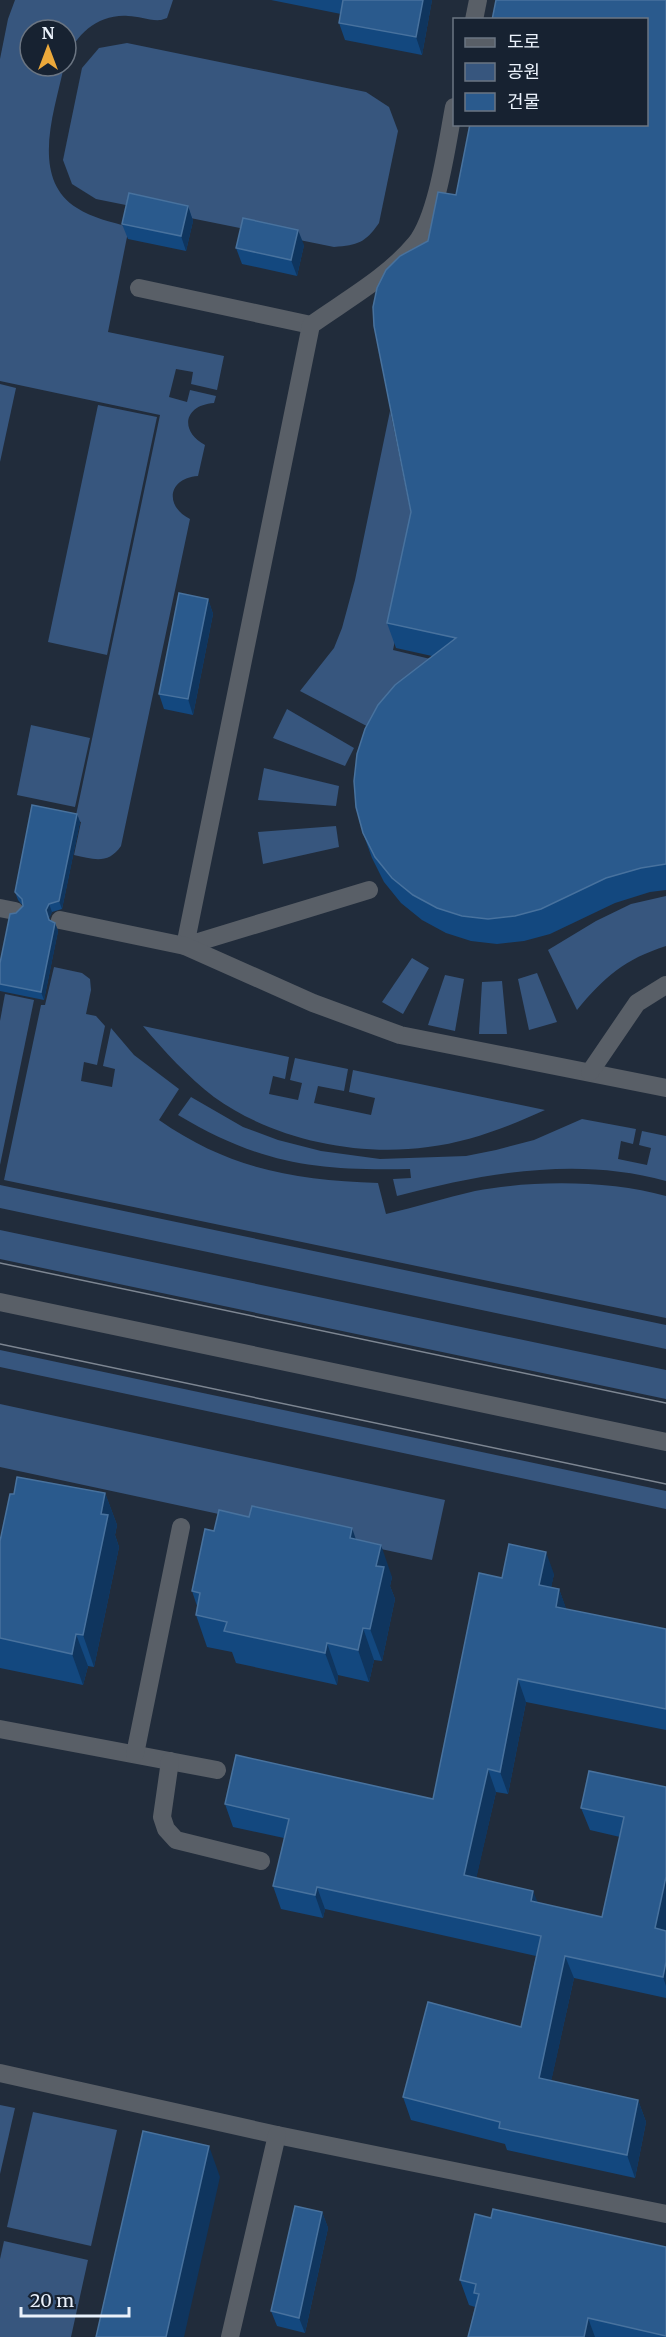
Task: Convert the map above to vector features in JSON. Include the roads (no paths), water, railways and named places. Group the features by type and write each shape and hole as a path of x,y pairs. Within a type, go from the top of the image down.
{"street":[{"path":"474,18 478,0"},
{"path":"185,946 311,325 389,270 417,242 432,209 453,112"},
{"path":"139,288 311,325"},
{"path":"185,946 369,890"},
{"path":"60,920 185,946 313,1003 400,1035 666,1088"},
{"path":"590,1072 638,1004 666,985"},
{"path":"0,1302 666,1442"},
{"path":"135,1754 181,1527"},
{"path":"0,1729 217,1770"},
{"path":"170,1761 162,1817 166,1829 176,1840 261,1861"},
{"path":"0,2073 277,2135 666,2214"},
{"path":"230,2337 277,2135"}],"tram line":[{"path":"0,1263 666,1403"},
{"path":"0,1344 666,1484"}]}
